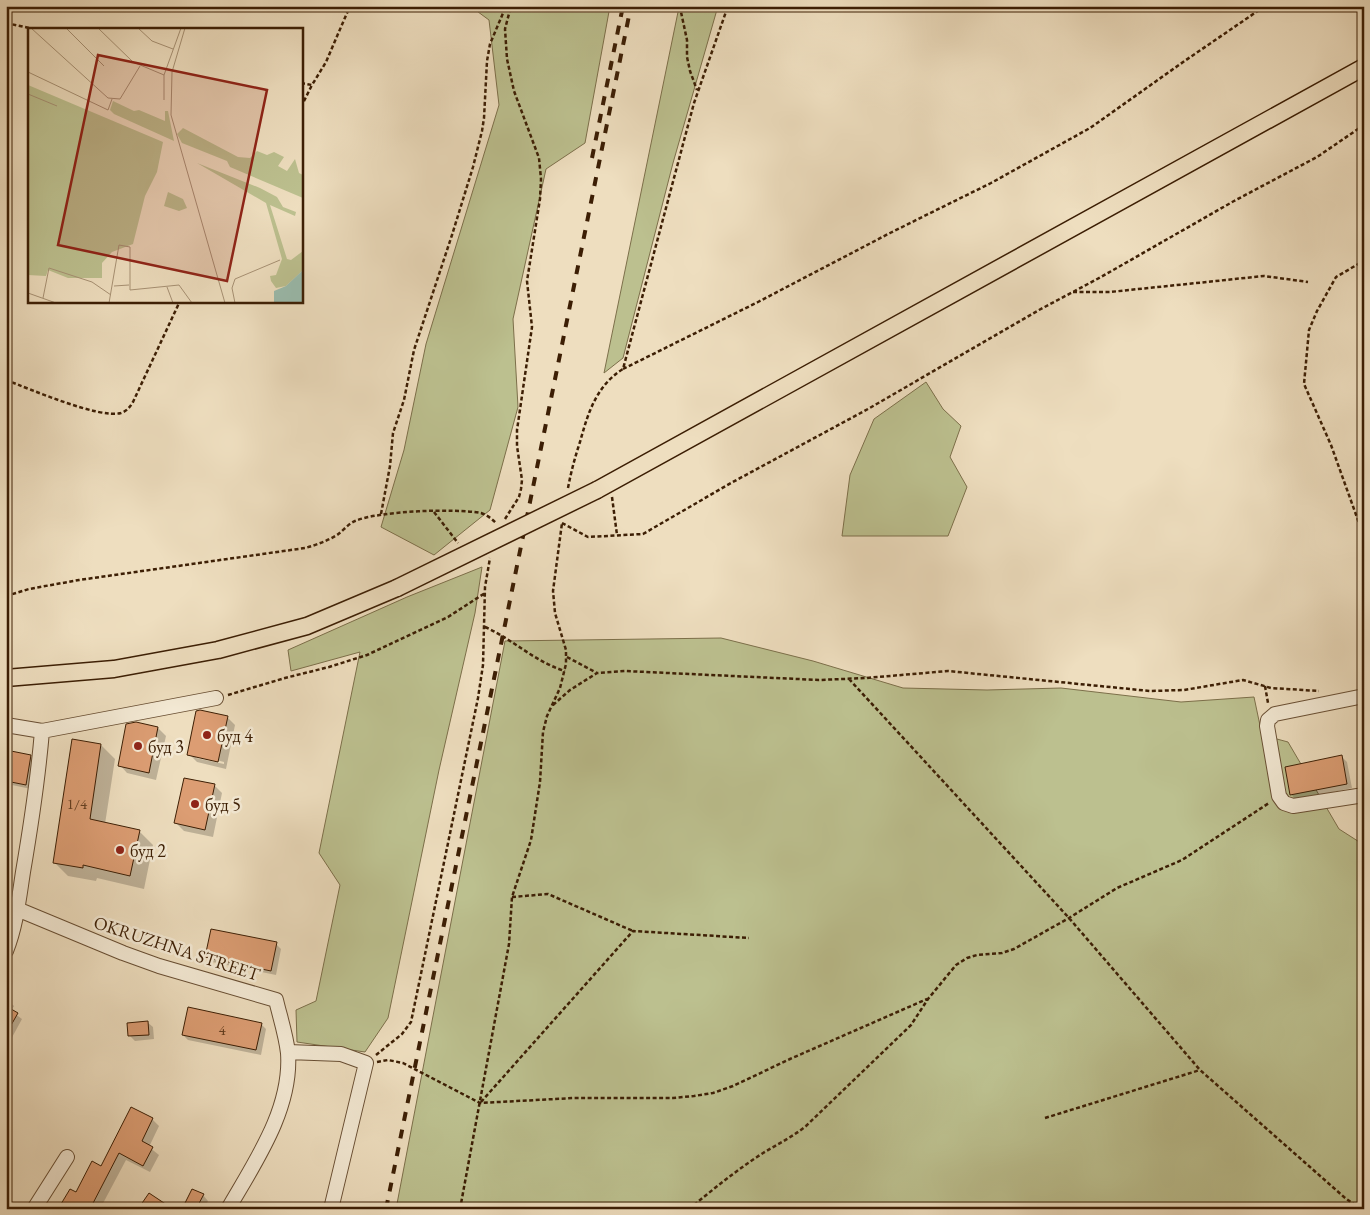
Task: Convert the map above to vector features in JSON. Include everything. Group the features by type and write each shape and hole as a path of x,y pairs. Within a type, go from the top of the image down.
{"main road":[{"path":"6,678 114,669 218,650 307,626 397,588 604,487 1364,67"}],"street":[{"path":"1364,696 1271,716 1267,726 1279,796 1284,803 1293,806 1364,795"},
{"path":"6,725 42,731 216,698"},
{"path":"6,951 17,909 39,774 42,731"},
{"name":"OKRUZHNA STREET","path":"17,909 123,954 276,1000 288,1052"},
{"path":"228,1209 267,1139 278,1112 285,1086 288,1052 341,1054 366,1063 331,1209"},
{"path":"34,1209 67,1156"}],"path":[{"path":"302,105 326,62 350,6"},
{"path":"380,514 390,466 393,433 404,400 414,350 473,167 484,118 487,61 490,44 506,6"},
{"path":"503,521 512,510 521,489 522,480 517,446 517,430 532,327 527,282 540,199 541,179 539,158 514,91 507,59 506,29 510,6"},
{"path":"682,6 681,12 687,40 687,57 697,91"},
{"path":"623,369 697,91 728,6"},
{"path":"567,492 571,470 588,412 607,382 623,369 991,183 1090,128 1265,6"},
{"path":"6,23 29,28"},
{"path":"302,83 312,86"},
{"path":"562,523 588,537 643,534 731,483 868,409 979,344 1234,201 1316,157 1364,125"},
{"path":"1360,262 1336,277 1309,330 1304,384 1331,445 1364,537"},
{"path":"1072,292 1110,292 1264,276 1308,282"},
{"path":"6,380 84,409 121,413 127,410 133,402 180,302"},
{"path":"604,487 617,535"},
{"path":"434,512 467,554"},
{"path":"6,596 29,589 79,580 305,548 322,543 354,522 380,514 481,513 489,516 499,526"},
{"path":"460,1209 509,944 512,897 531,840 540,782 543,732 547,716 565,672 567,657 555,613 553,591 563,515"},
{"path":"366,1063 402,1034 411,1022 478,698 483,665 485,593 490,555"},
{"path":"216,698 285,678 329,668 367,655 448,618 485,593"},
{"path":"485,628 502,635 538,661 565,672"},
{"path":"567,657 597,673"},
{"path":"552,706 570,690 597,673 625,671 776,678 849,679 948,672 1150,691 1184,690 1244,680 1286,689 1325,691"},
{"path":"849,679 1069,918 1200,1070 1360,1209"},
{"path":"1265,686 1271,716"},
{"path":"689,1209 737,1170 793,1137 806,1126 898,1040 911,1026 928,999 956,965 966,958 977,955 1002,954 1014,949 1117,888 1182,860 1279,796"},
{"path":"512,897 548,894 632,931 749,938"},
{"path":"480,1103 632,931"},
{"path":"366,1063 388,1060 402,1063 480,1103 574,1098 673,1098 713,1093 733,1086 928,999"},
{"path":"1045,1118 1200,1070"}],"green space":[{"path":"470,6 610,6 585,143 546,169 513,319 518,407 490,510 434,555 381,527 404,450 426,344 499,105 489,20"},
{"path":"677,6 718,6 673,163 623,358 604,373 678,12"},
{"path":"926,382 943,409 961,426 950,457 967,487 948,536 842,536 850,475 874,419"},
{"path":"482,567 475,613 439,770 388,1018 365,1052 297,1042 296,1010 316,1001 340,885 319,853 360,652 291,671 288,650 407,597"},
{"path":"721,638 813,661 903,688 987,690 1061,688 1181,702 1254,697 1262,735 1288,742 1339,829 1364,845 1364,1209 396,1209 505,641"}],"building":[{"name":"буд 4","path":"200,710 228,716 218,762 187,755 196,711"},
{"name":"буд 3","path":"136,722 158,727 149,773 118,766 126,724"},
{"path":"72,739 101,744 90,819 140,830 130,876 83,865 83,868 53,863"},
{"path":"11,751 31,755 26,785 6,781"},
{"path":"1342,755 1347,784 1290,795 1285,767"},
{"name":"буд 5","path":"184,778 215,784 205,830 174,823"},
{"path":"211,929 277,942 271,971 205,957"},
{"path":"6,1006 18,1013 6,1034"},
{"path":"188,1007 262,1023 256,1050 182,1035"},
{"path":"148,1021 149,1035 128,1036 127,1023"},
{"path":"131,1107 153,1118 142,1141 153,1147 143,1166 119,1153 90,1209 58,1209 70,1189 76,1192 92,1161 101,1166"},
{"path":"192,1189 204,1194 196,1209 182,1209"},
{"path":"149,1193 173,1209 138,1209"}],"railway":[{"path":"592,158 623,6"},
{"path":"386,1209 631,6"}],"place":[{"name":"буд 4","path":"207,735"},
{"name":"буд 3","path":"138,746"},
{"name":"буд 5","path":"195,804"},
{"name":"буд 2","path":"120,850"}]}
